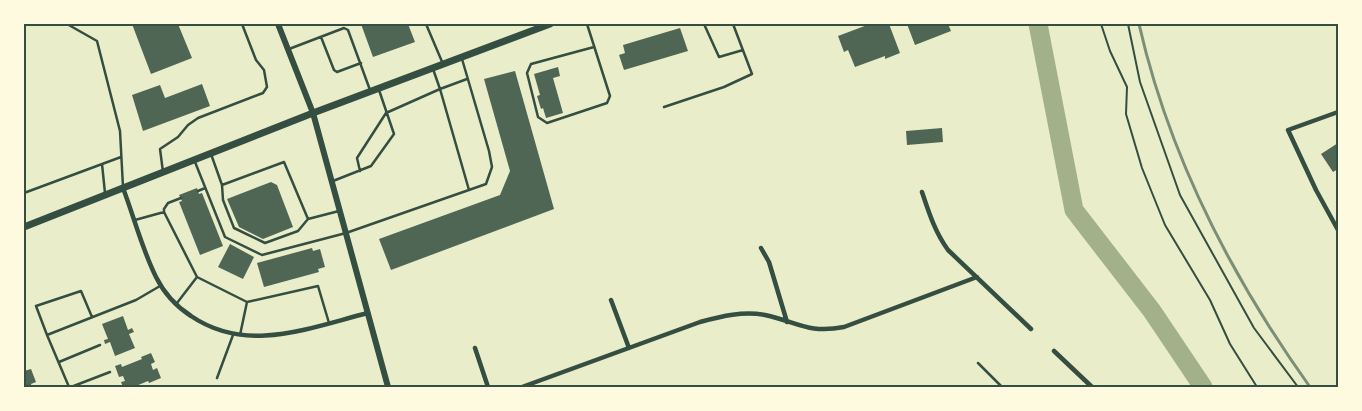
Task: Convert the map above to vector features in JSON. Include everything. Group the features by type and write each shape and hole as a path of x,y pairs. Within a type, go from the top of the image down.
{"main road":[{"path":"278,24 313,113 388,387"},
{"path":"24,225 546,24"}],"street":[{"path":"1338,112 1288,130 1316,190 1338,230"},
{"path":"123,188 150,265 161,285 176,304 198,321 234,335 255,337 279,335 368,313"},
{"path":"922,192 932,222 948,250 1031,329"},
{"path":"761,248 768,262 787,322"},
{"path":"522,387 722,316 736,314 764,315 814,329 829,330 844,327 977,277"},
{"path":"611,300 628,348"},
{"path":"475,348 488,387"},
{"path":"1054,351 1092,387"}],"lane":[{"path":"67,24 97,41 120,131 123,188"},
{"path":"163,172 160,149 178,137 188,125 198,118 263,94 267,87 264,70 256,60 242,24"},
{"path":"426,24 443,64"},
{"path":"587,24 610,96 606,103 547,122 538,117 527,73 531,64 594,47"},
{"path":"704,24 719,57 743,50"},
{"path":"664,107 724,87 752,74 733,24"},
{"path":"288,49 344,28 348,30 394,134 371,166 332,182"},
{"path":"320,37 334,70 337,72 361,63"},
{"path":"194,160 226,237 262,254 346,234 486,184 492,167 489,151 461,57"},
{"path":"432,68 440,88 469,190"},
{"path":"360,171 357,158 386,113 440,88 467,79"},
{"path":"211,153 222,185 223,200 234,228 265,243 298,231 308,219 340,211"},
{"path":"24,193 121,157"},
{"path":"222,185 284,162 308,219"},
{"path":"102,164 105,195"},
{"path":"198,191 205,188"},
{"path":"181,198 168,203 164,212 198,277 248,302 318,286 329,323"},
{"path":"134,220 164,212"},
{"path":"176,304 198,277"},
{"path":"47,335 136,300 161,285"},
{"path":"92,317 81,291 36,306 70,387 110,372"},
{"path":"240,336 248,302"},
{"path":"217,378 234,335"},
{"path":"59,362 100,345"},
{"path":"978,364 1002,387"}],"path":[{"path":"1101,24 1110,51 1127,87 1126,114 1142,168 1166,226 1210,300 1230,344 1257,387"},
{"path":"1128,24 1140,82 1180,195 1254,328 1298,387"}],"building":[{"path":"132,24 178,24 192,58 151,74"},
{"path":"361,24 408,24 415,42 373,57"},
{"path":"870,24 889,24 900,53 885,59 885,56 855,67 848,50 844,52 838,36"},
{"path":"907,24 948,24 951,31 915,45"},
{"path":"680,28 688,51 624,70 619,55 625,53 623,45"},
{"path":"558,67 560,76 553,78 563,113 546,118 537,96 540,95 534,74"},
{"path":"515,71 554,209 391,270 379,239 500,195 510,171 484,79"},
{"path":"202,84 210,106 143,131 132,95 160,85 165,98"},
{"path":"942,128 943,142 907,145 906,131"},
{"path":"1338,143 1338,169 1333,172 1321,154"},
{"path":"271,182 277,185 293,227 263,239 239,227 227,199"},
{"path":"197,188 199,194 202,193 223,246 200,255 179,202 182,201 179,195"},
{"path":"230,244 254,257 243,279 218,267"},
{"path":"312,248 313,251 320,249 325,267 318,269 319,272 264,287 257,263"},
{"path":"123,316 128,330 132,328 134,332 129,334 135,348 115,356 110,342 105,344 104,340 108,339 102,324"},
{"path":"151,353 155,362 151,364 153,370 157,368 161,378 149,383 148,381 137,387 123,387 121,382 125,381 123,376 119,377 115,366 121,364 122,367"},
{"path":"31,369 36,382 31,384 32,387 24,387 24,371"}],"waterway":[{"path":"1038,24 1074,210 1152,311 1203,387"}],"railway":[{"path":"1139,24 1167,121 1206,214 1255,303 1281,346 1310,387"}]}
